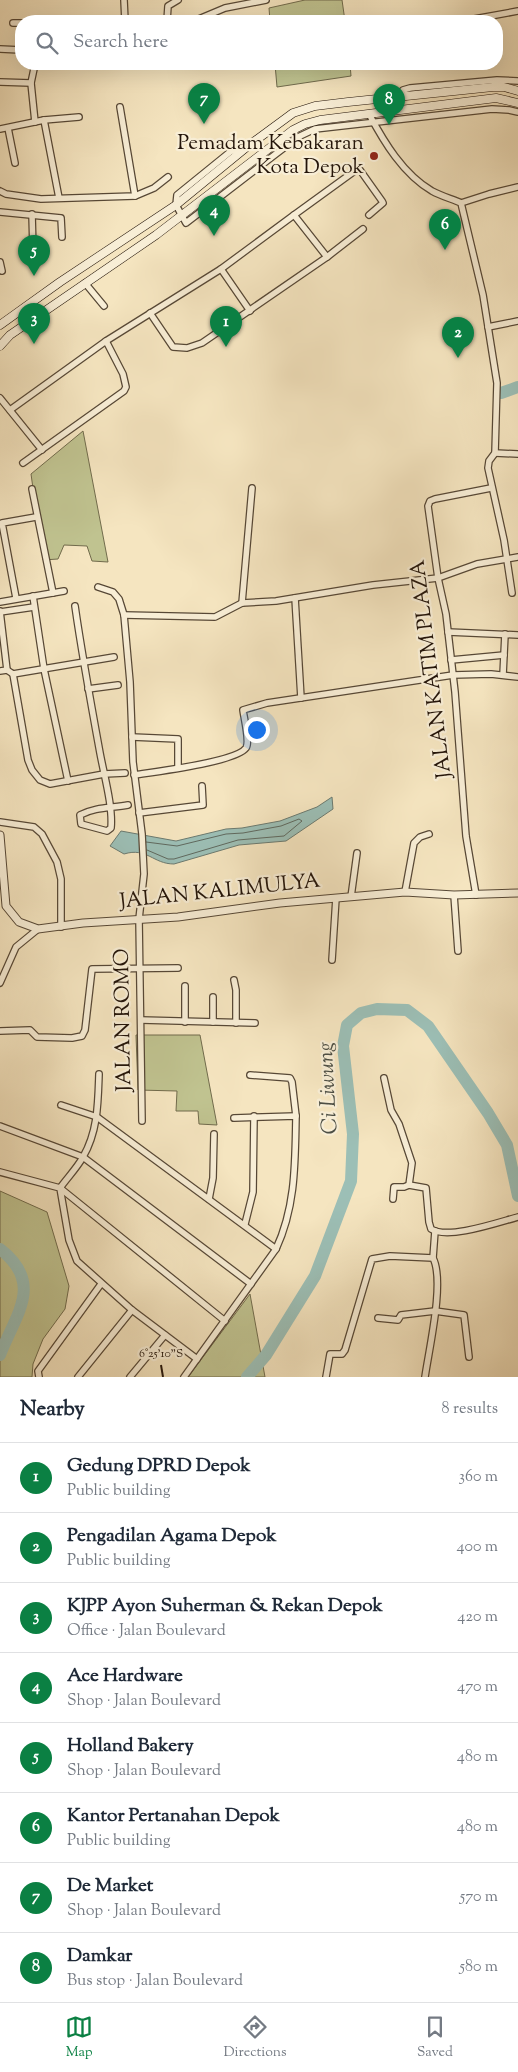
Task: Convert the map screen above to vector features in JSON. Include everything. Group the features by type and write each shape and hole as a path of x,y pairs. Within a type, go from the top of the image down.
{"main road":[{"path":"0,325 67,277 176,206 243,150 294,113 315,106 397,96 493,87 518,90"},
{"path":"0,346 10,334 182,216 293,130 305,124 320,120 496,98 518,102"},
{"path":"348,102 352,116"}],"street":[{"path":"124,0 125,15"},
{"path":"167,15 168,6 178,0"},
{"path":"208,15 225,8 266,0"},
{"path":"496,15 518,11"},
{"path":"0,49 15,50"},
{"path":"34,70 31,82 35,122"},
{"path":"397,96 403,90 410,88 497,80 518,81"},
{"path":"0,82 31,82"},
{"path":"120,107 134,196"},
{"path":"176,206 186,223 298,137 315,129 492,109 518,112"},
{"path":"369,114 392,152 419,181 433,191 461,203 489,194 518,188"},
{"path":"0,129 44,120 79,117"},
{"path":"44,120 58,198"},
{"path":"8,128 15,163"},
{"path":"10,410 106,341 221,269 356,170 360,170 383,203 369,215"},
{"path":"0,191 6,194 41,199 134,196 154,188 168,176"},
{"path":"461,203 469,230 497,383 495,453 489,461 488,468 508,560 512,593"},
{"path":"0,212 61,218 62,237"},
{"path":"32,214 33,250"},
{"path":"294,215 326,257"},
{"path":"150,313 174,347 187,348 202,343 250,311 363,229"},
{"path":"0,262 2,271"},
{"path":"221,269 250,311"},
{"path":"85,283 104,306"},
{"path":"488,327 518,322"},
{"path":"23,463 124,390 126,387 123,374 106,341"},
{"path":"0,398 42,450"},
{"path":"495,453 518,454"},
{"path":"242,603 252,488"},
{"name":"JALAN KATIM PLAZA","path":"476,895 466,836 448,632 428,506 430,501 491,488"},
{"path":"32,489 36,517 53,592"},
{"path":"16,598 1,523 36,517"},
{"path":"124,615 215,617 242,603 295,598 373,585 438,578 477,564 518,557"},
{"name":"JALAN ROMO","path":"98,587 113,592 119,598 124,615 130,682 134,774 142,834 144,874 139,920 142,1121"},
{"path":"0,602 64,591"},
{"path":"33,596 44,669 68,781"},
{"path":"295,598 301,698"},
{"path":"75,606 83,662 109,808 112,821 111,828 107,831 81,824 80,815 92,809 109,808 128,805"},
{"path":"7,670 0,612 34,607"},
{"path":"448,632 518,635"},
{"path":"503,675 505,634"},
{"path":"450,660 504,655"},
{"path":"0,671 7,670 13,674 114,657"},
{"path":"13,674 28,760 32,770 40,780 50,784 104,774 125,773"},
{"path":"134,774 178,768 239,753 246,748 248,743 243,710 267,703 453,676 503,675 518,677"},
{"path":"88,689 118,685"},
{"path":"132,737 178,739 178,768"},
{"path":"139,814 203,805 202,786"},
{"path":"0,822 34,828 42,834 57,862 61,879 61,927"},
{"path":"405,892 414,842 420,837 429,834"},
{"path":"0,835 2,898 10,912 19,922 38,929"},
{"path":"351,897 357,853"},
{"name":"JALAN KALIMULYA","path":"38,929 83,923 178,918 280,903 405,892 454,895 518,893"},
{"path":"454,895 458,952"},
{"path":"332,960 336,898"},
{"path":"0,983 16,947 38,929"},
{"path":"0,1031 30,1030 37,1036 56,1038 82,1036 85,1030 92,969 178,968"},
{"path":"234,980 236,990 236,1023"},
{"path":"185,986 186,1022"},
{"path":"213,997 213,1022"},
{"path":"141,1020 255,1023"},
{"path":"99,1074 97,1117 94,1131 83,1157 60,1188 73,1254 77,1261 101,1284 196,1359"},
{"path":"184,1377 276,1248 282,1236 291,1202 295,1166 296,1116 292,1082 290,1078 250,1075"},
{"path":"384,1078 391,1110 399,1124 412,1163 410,1185"},
{"path":"61,1105 97,1117 276,1248"},
{"path":"245,1224 253,1192 254,1116"},
{"path":"234,1118 296,1116"},
{"path":"0,1126 83,1157 251,1284"},
{"path":"209,1198 213,1178 214,1134"},
{"path":"0,1172 60,1188 225,1321"},
{"path":"393,1199 394,1187 404,1188 410,1185 426,1188 429,1222 431,1229 435,1231 453,1232 518,1218"},
{"path":"425,1377 438,1278 436,1264 432,1258 435,1231"},
{"path":"326,1377 330,1354 342,1354 346,1350 372,1259 390,1256 432,1258"},
{"path":"46,1377 39,1374 101,1284"},
{"path":"78,1377 132,1310"},
{"path":"378,1318 398,1320 402,1315 435,1311 464,1315 469,1357"},
{"path":"130,1377 165,1335"}],"green space":[{"path":"305,0 342,0 344,15 270,15 269,8"},
{"path":"276,70 350,70 351,76 277,87"},
{"path":"83,431 108,562 92,561 87,546 64,545 58,559 43,560 31,474"},
{"path":"136,1035 200,1035 217,1125 199,1124 198,1111 176,1111 177,1091 138,1090"},
{"path":"0,1191 47,1212 69,1286 65,1309 43,1339 33,1364 32,1377 0,1377"},
{"path":"250,1294 265,1377 188,1377"}],"water":[{"path":"332,797 333,809 286,841 239,845 174,864 139,853 124,854 110,846 121,831 176,841 226,829 280,821 317,807"}],"waterway":[{"path":"501,393 518,387"},
{"name":"Ci Liwung","path":"247,1377 266,1355 315,1276 351,1181 353,1134 343,1046 347,1025 361,1013 377,1009 407,1010 428,1026 488,1113 507,1145 518,1196"},
{"name":"Ci Liwung","path":"0,1249 14,1262 21,1275 24,1287 18,1313 0,1355"}],"place":[{"name":"De Market","path":"204,124"},
{"name":"Damkar","path":"389,125"},
{"name":"Pemadam Kebakaran Kota Depok","path":"374,156"},
{"name":"Ace Hardware","path":"214,236"},
{"name":"Kantor Pertanahan Depok","path":"445,250"},
{"name":"Holland Bakery","path":"34,276"},
{"name":"KJPP Ayon Suherman & Rekan Depok","path":"34,344"},
{"name":"Gedung DPRD Depok","path":"226,347"},
{"name":"Pengadilan Agama Depok","path":"458,358"}]}
